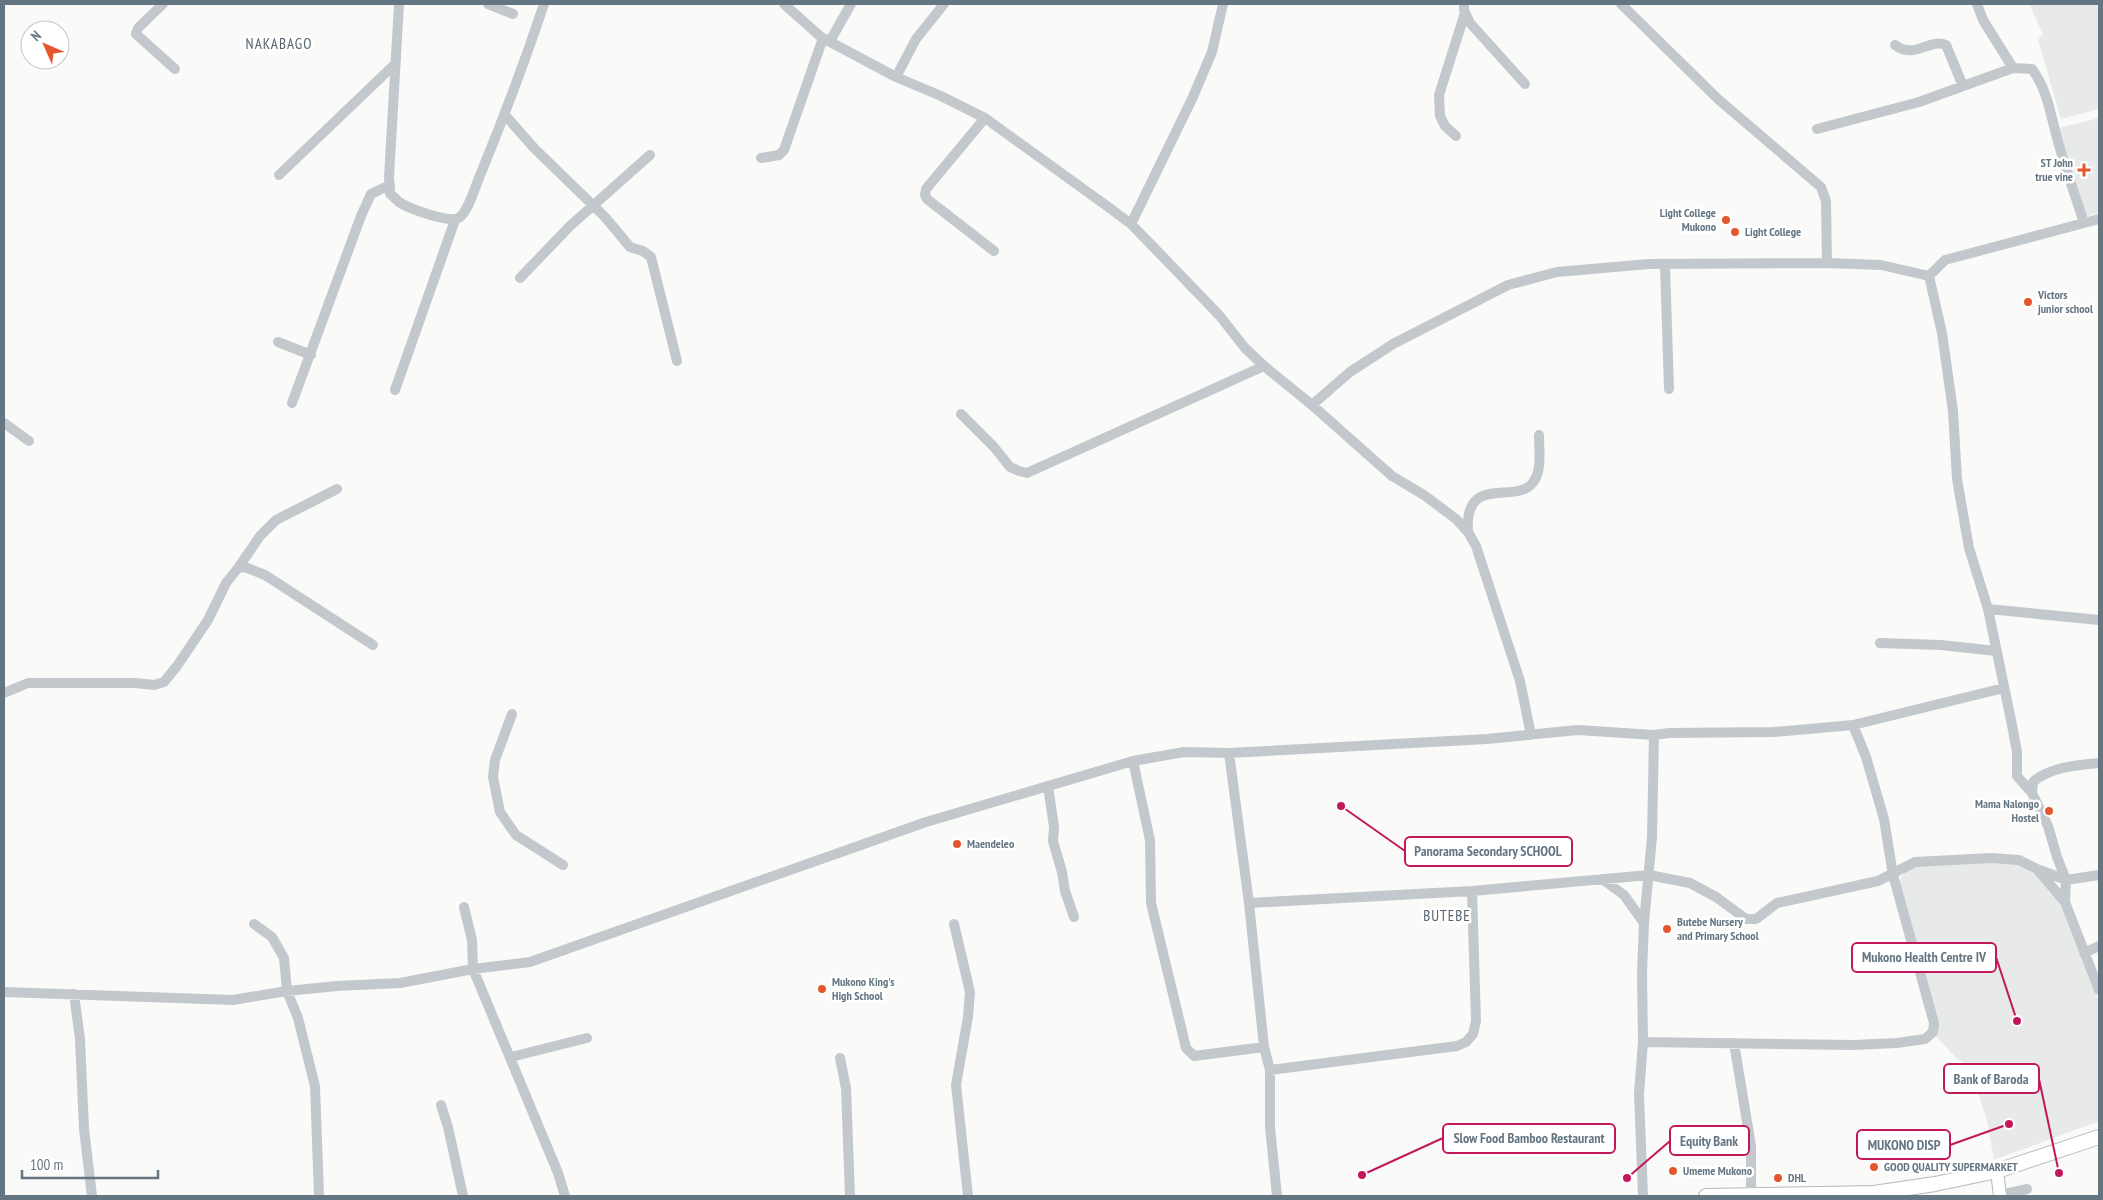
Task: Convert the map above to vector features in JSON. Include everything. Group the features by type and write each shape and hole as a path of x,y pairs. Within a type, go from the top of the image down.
{"highway":[{"path":"1706,1196 1874,1193 1935,1184 1997,1171 2099,1137"}],"main road":[{"path":"1997,1171 2000,1196"}],"street":[{"path":"163,4 138,28 136,34 175,69"},
{"path":"399,4 394,65 390,194 399,202 409,207 455,220 461,217 471,197 505,115 544,4"},
{"path":"488,4 513,14"},
{"path":"784,4 826,40 896,77 942,96 985,118 1131,224 1219,315 1246,348 1264,366 1312,404 1392,476 1424,495 1456,519 1468,532 1476,546 1520,682 1531,735"},
{"path":"761,158 779,155 784,150 826,40 851,4"},
{"path":"896,77 916,39 944,4"},
{"path":"1131,224 1192,99 1212,52 1223,4"},
{"path":"1622,4 1719,100 1821,187 1826,201 1828,263"},
{"path":"1977,4 1984,20 2013,68"},
{"path":"1465,8 1470,23 1525,84"},
{"path":"1456,136 1446,126 1440,116 1439,95 1465,8"},
{"path":"1895,45 1901,49 1914,50 1934,44 1941,43 1946,45 1963,86"},
{"path":"279,175 394,65"},
{"path":"1817,129 1920,102 2013,68 2032,69 2041,82 2047,96 2057,138 2084,223"},
{"path":"505,115 534,148 593,206 630,247 651,256 678,361"},
{"path":"985,118 926,189 925,195 927,199 994,251"},
{"path":"520,278 570,226 650,155"},
{"path":"292,403 311,355 342,263 361,216 371,194 390,185"},
{"path":"1929,276 1945,260 2099,219"},
{"path":"395,390 455,220"},
{"path":"1312,404 1350,372 1393,344 1508,285 1557,272 1665,265 1828,263 1881,266 1929,276"},
{"path":"1665,265 1670,389"},
{"path":"1929,276 1942,333 1952,401 1957,479 1969,548 1988,609 2017,752 2017,776 2032,793 2048,826 2056,857 2066,880 2065,902"},
{"path":"278,342 311,355"},
{"path":"961,414 994,447 1010,467 1019,472 1027,473 1264,366"},
{"path":"4,423 28,441"},
{"path":"1468,532 1467,519 1470,509 1479,497 1526,488 1533,484 1537,476 1539,436"},
{"path":"4,693 28,683 135,683 154,685 164,682 208,620 226,583 260,536 276,520 337,489"},
{"path":"238,568 246,567 265,575 373,644"},
{"path":"1988,609 2099,620"},
{"path":"1880,643 1941,645 1996,650"},
{"path":"4,992 233,1000 287,991 400,982 473,969 530,962 926,822 1133,761 1184,752 1229,753 1487,739 1578,730 1654,736 1678,733 1774,732 1853,724 2004,688"},
{"path":"512,714 494,760 493,777 500,812 516,835 563,865"},
{"path":"1643,1042 1854,1045 1897,1043 1925,1039 1930,1036 1934,1023 1893,874 1884,819 1866,757 1853,724"},
{"path":"1643,1196 1639,1094 1643,1042 1642,973 1644,923 1654,791 1654,736"},
{"path":"1229,753 1249,903 1264,1047 1270,1070 1270,1127 1277,1196"},
{"path":"1133,761 1150,840 1151,902 1186,1048 1194,1056 1264,1047"},
{"path":"2032,793 2033,782 2042,775 2076,766 2099,763"},
{"path":"1048,786 1054,827 1053,841 1062,872 1064,891 1074,917"},
{"path":"1249,903 1472,891 1649,875 1690,884 1716,897 1746,919 1756,919 1776,903 1878,881 1915,862 1939,859 1991,858 2019,860 2066,880 2099,875"},
{"path":"2037,869 2065,902 2099,990"},
{"path":"1602,880 1624,895 1644,923"},
{"path":"1270,1070 1425,1052 1457,1046 1466,1042 1472,1034 1476,1021 1472,891"},
{"path":"464,907 470,930 473,969 511,1057 558,1173 565,1196"},
{"path":"254,924 272,937 284,958 287,991 298,1018 315,1086 319,1196"},
{"path":"954,924 970,992 968,1017 956,1085 968,1196"},
{"path":"2084,953 2099,946"},
{"path":"74,994 80,1039 84,1129 92,1196"},
{"path":"511,1057 587,1038"},
{"path":"1734,1043 1751,1146 1751,1195"},
{"path":"840,1058 846,1088 850,1196"},
{"path":"441,1105 448,1127 463,1196"},
{"path":"2000,1196 2027,1189"}],"shaded area":[{"path":"2029,4 2099,4 2099,109 2061,119 2038,40 2043,34"},
{"name":"ST John true vine","path":"2099,118 2099,213 2081,218 2059,128"},
{"path":"2009,859 2033,867 2058,898 2099,1002 2099,1121 1994,1160 1987,1121 1975,1083 1970,1079 1963,1062 1957,1059 1935,1035 1935,1008 1896,884 1912,864"}],"place":[{"name":"ST John true vine","path":"2084,170"},
{"name":"Light College Mukono","path":"1726,220"},
{"name":"Light College","path":"1735,232"},
{"name":"Victors junior school","path":"2028,302"},
{"name":"Panorama Secondary SCHOOL","path":"1341,806"},
{"name":"Mama Nalongo Hostel","path":"2049,811"},
{"name":"Maendeleo","path":"957,844"},
{"name":"Butebe Nursery and Primary School","path":"1667,929"},
{"name":"Mukono King's High School","path":"822,989"},
{"name":"Mukono Health Centre IV","path":"2017,1021"},
{"name":"MUKONO DISP","path":"2009,1124"},
{"name":"GOOD QUALITY SUPERMARKET","path":"1874,1167"},
{"name":"Umeme Mukono","path":"1673,1171"},
{"name":"Bank of Baroda","path":"2059,1173"},
{"name":"Slow Food Bamboo Restaurant","path":"1362,1175"},
{"name":"Equity Bank","path":"1627,1178"},
{"name":"DHL","path":"1778,1178"}],"district":[{"name":"NAKABAGO","path":"279,44"},
{"name":"BUTEBE","path":"1447,916"}]}
